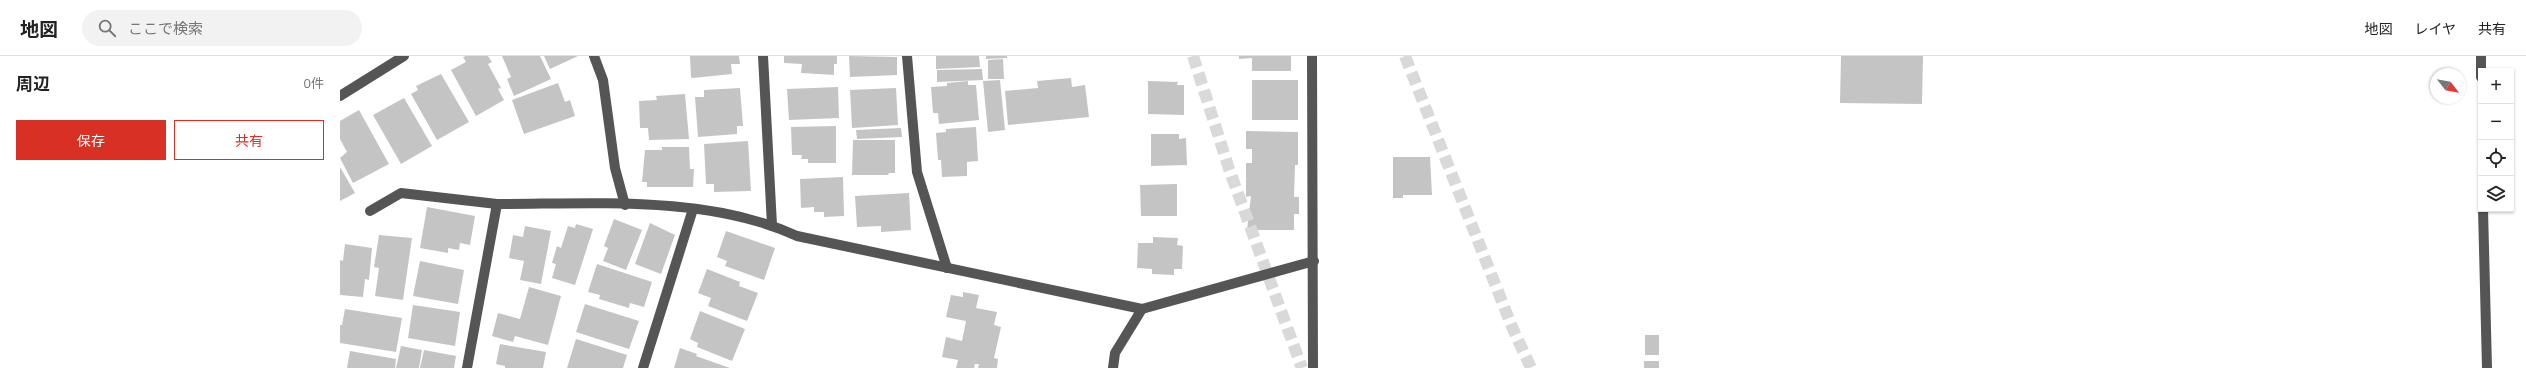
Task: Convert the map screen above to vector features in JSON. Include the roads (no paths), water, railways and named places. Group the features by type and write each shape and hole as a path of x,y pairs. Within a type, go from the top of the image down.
{"street":[{"path":"340,96 404,56"},
{"path":"594,56 603,80 615,168 625,205"},
{"path":"763,56 772,225"},
{"path":"906,56 917,172 947,268"},
{"path":"1312,56 1314,261 1313,368"},
{"path":"2481,56 2481,68"},
{"path":"370,211 401,193 497,204 625,205 692,209 772,225 796,236 1142,309 1314,261"},
{"path":"467,368 497,204"},
{"path":"642,368 692,209"},
{"path":"2483,212 2487,368"},
{"path":"1113,368 1116,353 1142,309"}],"tunnel":[{"path":"1193,56 1229,169 1302,368"},
{"path":"1405,56 1512,327 1531,368"}]}
